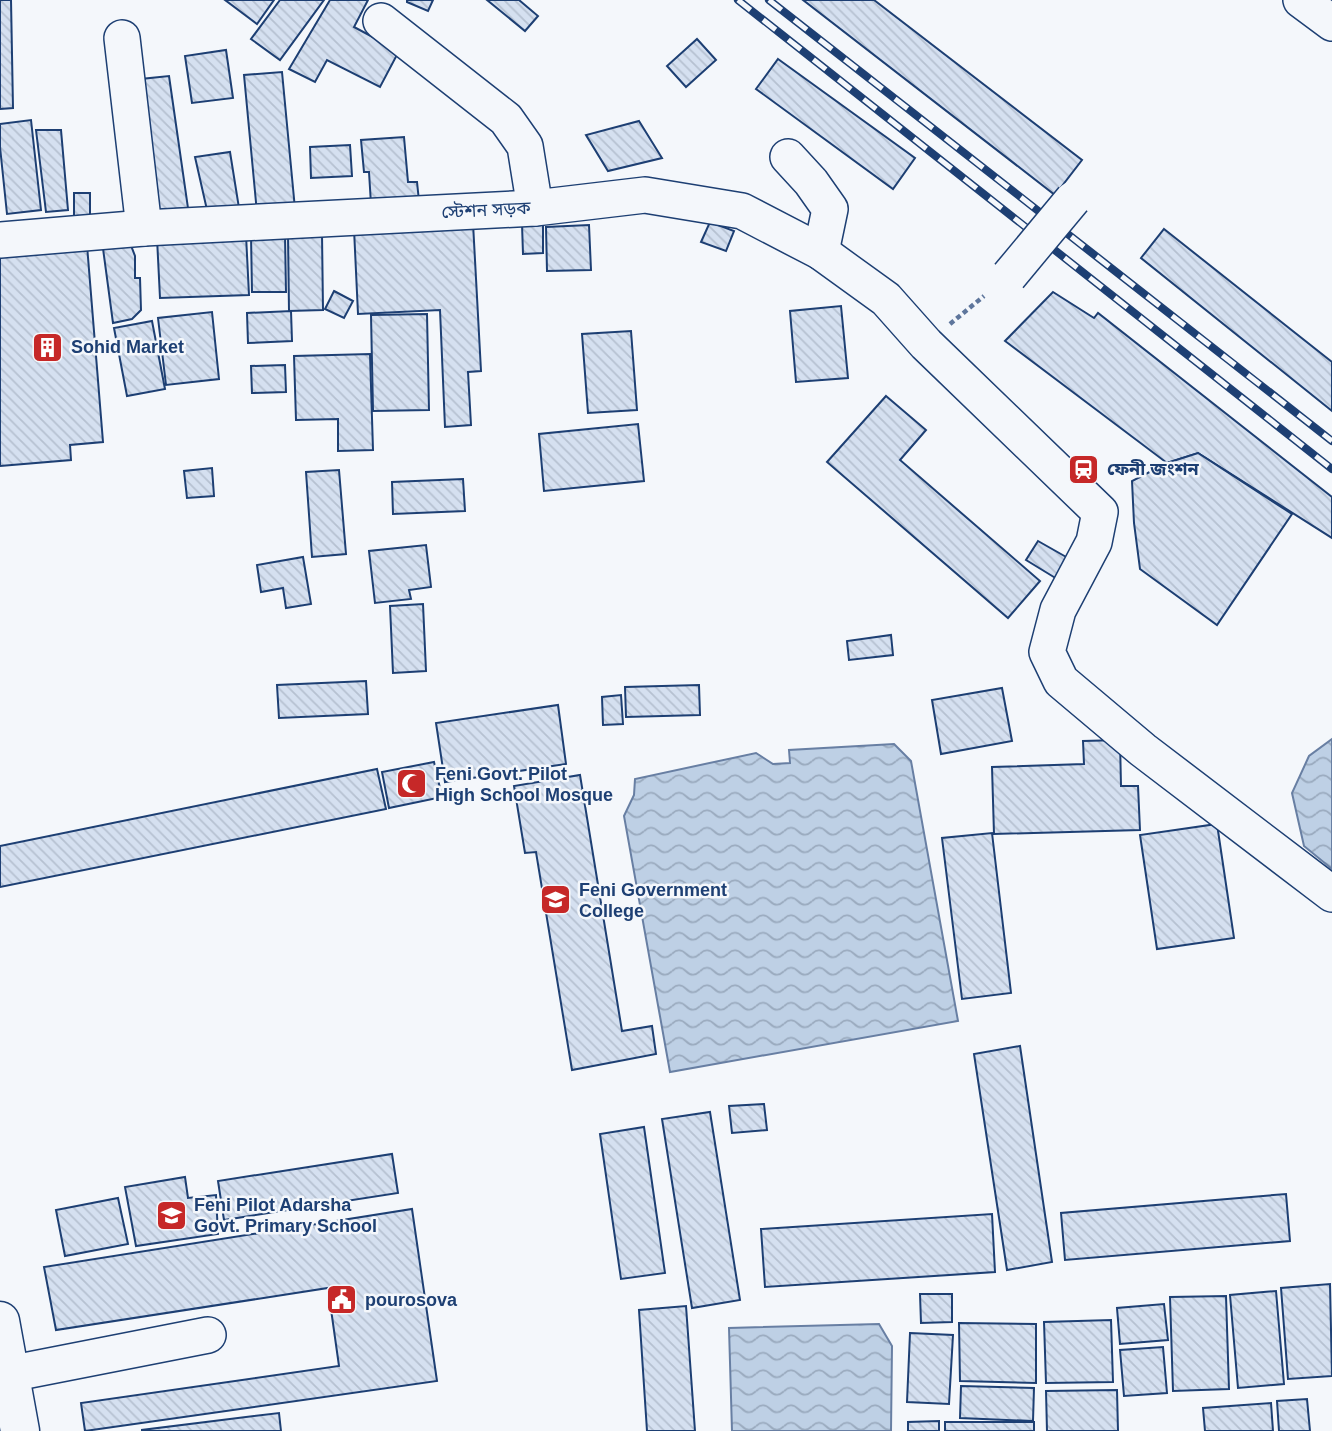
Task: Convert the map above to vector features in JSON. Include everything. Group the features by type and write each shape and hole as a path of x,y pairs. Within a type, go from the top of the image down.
{"main road":[{"path":"0,1321 20,1431"}],"street":[{"path":"1301,0 1332,23"},
{"path":"381,21 506,119 525,146 535,208"},
{"path":"122,38 145,228"},
{"path":"788,157 811,182 830,209 821,252"},
{"name":"স্টেশন সড়ক","path":"0,240 145,228 535,208 645,195 742,211 821,252 886,299 926,344 1100,512 1094,542 1058,610 1047,652 1061,681 1143,750 1332,894"},
{"path":"1009,276 1073,199"},
{"path":"9,1374 208,1335"}],"path":[{"path":"926,344 1009,276"}],"water":[{"path":"1332,739 1332,869 1304,846 1292,793 1309,756"},
{"path":"894,744 911,761 958,1021 670,1072 624,816 634,795 635,779 756,753 773,764 790,763 789,750"},
{"path":"879,1324 892,1346 891,1431 732,1431 729,1328"}],"building":[{"path":"0,0 11,0 13,108 0,109"},
{"path":"225,0 274,0 257,24"},
{"path":"280,0 324,0 280,60 251,39"},
{"path":"330,0 368,0 354,27 399,51 380,87 327,60 315,82 289,69"},
{"path":"407,0 433,0 428,11"},
{"path":"487,0 519,0 538,16 525,31"},
{"path":"803,0 874,0 1082,160 1055,195"},
{"path":"697,39 716,60 686,87 667,66"},
{"path":"226,50 233,98 192,103 185,56"},
{"path":"778,59 915,158 893,189 756,89"},
{"path":"282,72 295,209 257,213 244,75"},
{"path":"169,76 188,208 159,210 141,79"},
{"path":"31,120 41,210 7,214 0,124"},
{"path":"639,121 662,158 608,171 586,135"},
{"path":"36,130 61,130 68,210 46,212"},
{"path":"404,137 408,182 417,182 419,201 371,204 369,172 364,172 361,140"},
{"path":"350,145 352,176 311,178 310,147"},
{"path":"230,152 239,208 207,210 195,157"},
{"path":"74,193 90,193 90,218 74,218"},
{"path":"710,222 734,231 726,251 701,242"},
{"path":"473,223 481,371 468,372 471,425 445,427 440,310 358,314 354,229"},
{"path":"522,224 543,224 543,253 523,254"},
{"path":"589,225 591,270 547,271 546,227"},
{"path":"1164,229 1332,362 1332,411 1141,258"},
{"path":"322,234 323,310 289,311 288,235"},
{"path":"246,235 249,295 160,298 157,238"},
{"path":"251,235 285,235 286,292 252,292"},
{"path":"102,241 130,243 135,256 135,278 140,278 141,310 132,319 113,323"},
{"name":"Sohid Market","path":"87,245 103,442 70,445 71,460 0,466 0,252"},
{"path":"334,291 353,301 344,318 325,309"},
{"path":"1053,292 1094,318 1098,313 1332,497 1332,538 1198,453 1167,463 1005,341"},
{"path":"841,306 848,378 796,382 790,311"},
{"path":"291,311 292,341 248,343 247,313"},
{"path":"212,312 219,379 166,385 158,318"},
{"path":"427,314 429,410 373,411 371,315"},
{"path":"152,321 165,389 127,396 114,328"},
{"path":"631,331 637,410 588,413 582,334"},
{"path":"370,354 373,450 338,451 338,419 296,420 294,356"},
{"path":"285,365 286,392 252,393 251,366"},
{"path":"886,396 926,430 900,460 1040,581 1008,618 827,462"},
{"path":"638,424 644,481 544,491 539,434"},
{"path":"1198,453 1292,514 1217,625 1140,569 1134,523 1132,481 1167,463"},
{"path":"212,468 214,496 187,498 184,471"},
{"path":"339,470 346,554 312,557 306,472"},
{"path":"463,479 465,511 393,514 392,482"},
{"path":"1038,541 1075,562 1062,582 1026,560"},
{"path":"426,545 431,587 409,590 411,599 375,603 369,551"},
{"path":"303,557 311,604 286,608 283,588 261,592 257,565"},
{"path":"423,604 426,671 393,673 390,606"},
{"path":"891,635 893,655 849,660 847,641"},
{"path":"366,681 368,714 279,718 277,685"},
{"path":"699,685 700,715 626,717 625,687"},
{"path":"1002,688 1012,741 941,754 932,700"},
{"path":"621,695 623,724 603,725 602,697"},
{"path":"558,705 566,764 445,782 436,723"},
{"path":"1120,740 1121,786 1138,786 1140,830 994,834 992,767 1084,764 1083,741"},
{"name":"Feni Govt. Pilot High School Mosque","path":"434,762 442,797 389,808 382,772"},
{"path":"377,769 386,809 0,887 0,846"},
{"path":"580,775 622,1031 652,1026 656,1054 572,1070 536,852 525,853 514,786"},
{"path":"1217,824 1234,938 1157,949 1140,835"},
{"path":"992,833 1011,993 962,999 942,838"},
{"path":"1020,1046 1052,1262 1007,1270 974,1054"},
{"path":"764,1104 767,1130 732,1133 729,1106"},
{"path":"710,1112 740,1300 692,1308 662,1119"},
{"path":"644,1127 665,1273 621,1279 600,1134"},
{"path":"392,1154 398,1193 224,1220 218,1181"},
{"name":"Feni Pilot Adarsha Govt. Primary School","path":"185,1177 188,1198 216,1195 218,1234 136,1246 125,1187"},
{"path":"1286,1194 1290,1241 1065,1260 1061,1213"},
{"path":"118,1198 128,1244 65,1256 56,1210"},
{"path":"412,1209 437,1381 85,1431 81,1403 339,1366 328,1288 56,1330 44,1267"},
{"path":"992,1214 995,1272 765,1287 761,1229"},
{"path":"1330,1284 1332,1376 1288,1379 1281,1288"},
{"path":"1276,1291 1284,1384 1238,1388 1230,1295"},
{"path":"920,1294 952,1294 952,1322 921,1323"},
{"path":"1226,1296 1229,1389 1173,1391 1170,1297"},
{"path":"1164,1304 1168,1340 1120,1344 1117,1308"},
{"path":"686,1306 695,1431 647,1431 639,1310"},
{"path":"1111,1320 1113,1382 1046,1383 1044,1322"},
{"path":"959,1323 1036,1324 1036,1383 960,1381"},
{"path":"910,1333 953,1335 949,1404 907,1402"},
{"path":"1163,1347 1167,1393 1124,1396 1120,1350"},
{"path":"961,1386 1034,1388 1033,1421 960,1418"},
{"path":"1117,1390 1118,1431 1047,1431 1046,1391"},
{"path":"1307,1399 1310,1431 1279,1431 1277,1401"},
{"path":"1271,1403 1273,1431 1205,1431 1203,1408"},
{"path":"279,1413 281,1431 142,1431 142,1430"},
{"path":"939,1421 939,1431 908,1431 908,1422"},
{"path":"945,1422 1034,1422 1034,1431 945,1431"}],"railway":[{"path":"738,0 1332,469"},
{"path":"769,0 1332,441"}],"place":[{"name":"Sohid Market","path":"48,347"},
{"name":"ফেনী জংশন","path":"1084,469"},
{"name":"Feni Govt. Pilot High School Mosque","path":"412,784"},
{"name":"Feni Government College","path":"556,900"},
{"name":"Feni Pilot Adarsha Govt. Primary School","path":"171,1215"},
{"name":"pourosova","path":"342,1300"}]}
